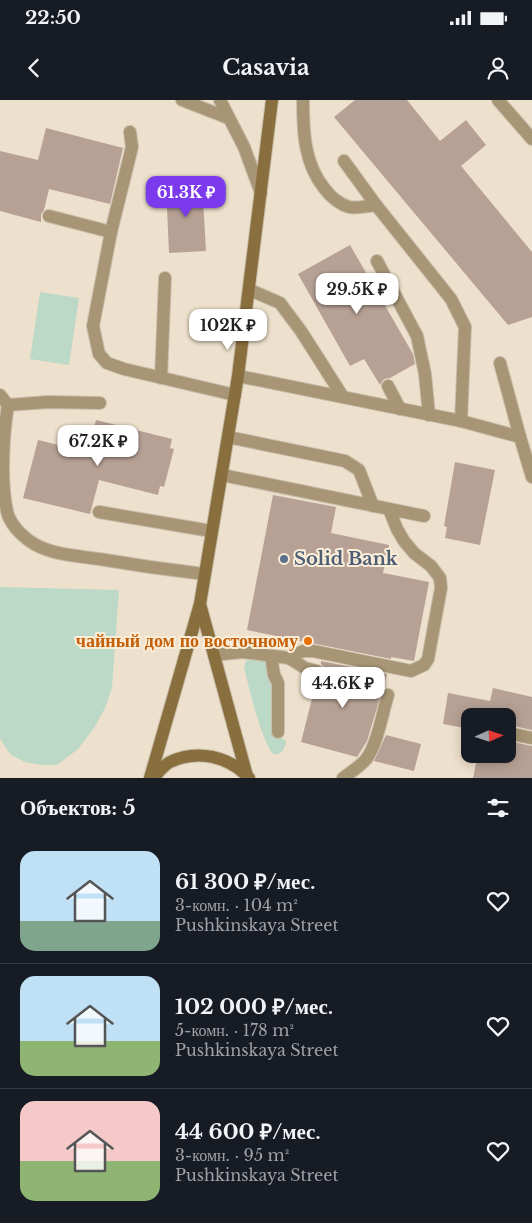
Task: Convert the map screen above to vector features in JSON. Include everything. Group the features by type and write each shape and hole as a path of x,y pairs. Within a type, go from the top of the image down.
{"main road":[{"path":"151,778 200,604 236,395 272,100"},
{"path":"200,604 248,777"},
{"path":"151,778 170,762 197,755 224,759 248,777"}],"street":[{"path":"182,100 228,118"},
{"path":"220,100 244,147 262,193"},
{"path":"303,100 303,130 308,161 320,183 336,201 349,207 376,204"},
{"path":"498,100 532,140"},
{"path":"130,132 132,147 93,326 99,354 107,363 161,378 236,395"},
{"path":"344,161 451,299 465,327 461,421"},
{"path":"49,216 112,232"},
{"path":"377,260 417,336 425,374 430,415"},
{"path":"161,378 165,278"},
{"path":"250,290 280,303 301,331 343,397"},
{"path":"500,362 532,477"},
{"path":"238,376 461,421 520,437"},
{"path":"388,386 400,409"},
{"path":"100,403 4,400 1,436 4,494 8,516 24,538 38,546 64,554 204,574"},
{"path":"228,437 345,461 359,470 373,506"},
{"path":"222,475 424,516"},
{"path":"289,658 302,651 313,651 411,671 424,665 428,659 441,588 440,578 431,566 414,553 404,541 396,529 389,509"},
{"path":"99,512 212,531"},
{"path":"214,654 242,652 289,658 305,668 317,671"},
{"path":"271,656 274,675 278,683 278,732"},
{"path":"343,778 367,759 373,746 388,695"},
{"path":"516,735 532,738"}],"green space":[{"path":"40,292 79,298 69,365 30,359"},
{"path":"0,587 119,590 112,688 105,708 94,728 78,749 57,765 25,762 11,755 0,739"},
{"path":"246,661 264,661 266,665 273,694 278,738 284,739 286,742 284,749 278,754 273,754 269,747 256,713 244,667"}],"building":[{"path":"355,100 407,100 440,141 466,120 486,145 461,166 532,252 532,317 508,325 334,117"},
{"path":"46,128 123,148 110,204 49,189 44,210 41,214 41,222 0,211 0,151 38,160"},
{"path":"202,183 206,251 169,253 166,185"},
{"path":"350,245 413,354 415,364 390,378 384,379 380,385 364,359 350,366 298,274"},
{"path":"96,420 172,439 170,448 174,449 164,487 160,486 158,495 99,480 90,514 23,498 38,440 75,449 77,441 89,444"},
{"path":"455,462 495,470 480,545 445,538 447,527 444,526"},
{"path":"273,495 336,507 331,533 389,545 383,573 429,582 414,661 391,657 391,659 247,630"},
{"path":"321,661 387,674 367,741 357,757 301,742 317,679 322,677 325,672"},
{"path":"493,688 532,697 532,730 516,726 516,708 461,708 461,727 443,724 448,693 490,701"},
{"path":"386,735 421,744 414,771 374,761"},
{"path":"516,743 532,746 532,778 473,778 476,763 516,763"}],"place":[{"name":"Solid Bank","path":"284,559"},
{"name":"чайный дом по восточному","path":"308,641"}]}
